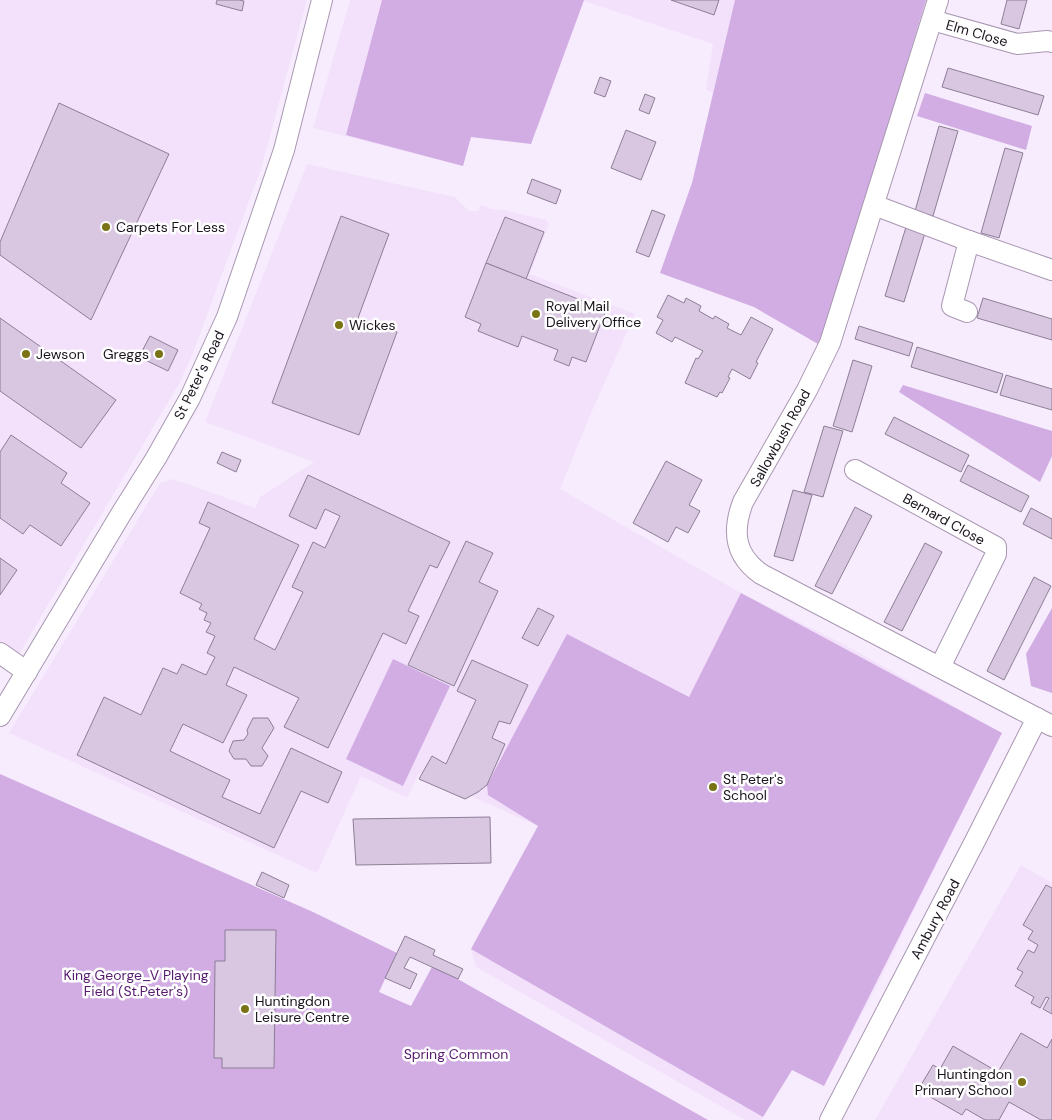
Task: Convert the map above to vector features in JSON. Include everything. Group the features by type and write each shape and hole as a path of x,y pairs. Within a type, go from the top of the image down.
{"street":[{"name":"St Peter's Road","path":"0,716 176,424 227,317 284,150 322,0"},
{"name":"Sallowbush Road","path":"938,0 830,343 807,390 743,502 737,518 737,532 743,556 750,566 761,574 1045,722"},
{"name":"Elm Close","path":"932,20 1017,44 1052,42"},
{"path":"874,205 1052,270"},
{"path":"967,312 952,306 969,241"},
{"name":"Bernard Close","path":"855,470 996,547 996,554 940,667"},
{"path":"0,653 27,672"},
{"name":"Ambury Road","path":"830,1120 975,841 1045,722"}],"shaded area":[{"path":"0,0 307,0 261,169 193,353 180,382 19,654 0,641"},
{"path":"350,0 738,0 713,93 706,90 713,44 584,1 537,129 478,113 463,166 313,128"},
{"name":"St Peter's School","path":"307,164 455,197 469,211 479,211 480,205 489,207 489,209 504,210 546,220 549,224 530,274 635,314 560,489 741,593 845,645 1002,733 875,989 824,1086 792,1070 761,1120 745,1120 476,967 471,949 538,826 419,773 407,798 361,776 317,873 9,733 160,483 173,479 255,508 260,497 314,462 205,422"},
{"path":"1021,865 1052,883 1052,1120 875,1120"}],"green space":[{"path":"382,0 584,0 531,144 471,137 463,166 346,135"},
{"path":"735,0 926,0 833,308 818,344 754,307 660,273 692,183"},
{"path":"925,93 1032,126 1026,150 917,116"},
{"path":"903,385 1052,431 1052,456 1040,482 899,392"},
{"path":"741,593 1002,733 824,1086 792,1070 763,1117 471,949 538,826 488,795 487,785 567,634 689,697"},
{"path":"1052,608 1052,693 1031,686 1026,654"},
{"path":"393,659 450,686 403,786 346,759"},
{"name":"King George_V Playing Field (St.Peter's)","path":"0,774 313,912 397,953 379,992 411,1006 433,965 708,1120 0,1120"}],"building":[{"path":"217,0 244,1 242,11 216,4"},
{"path":"671,0 719,0 714,15"},
{"path":"1007,0 1027,0 1019,29 1001,24"},
{"path":"948,68 1044,96 1038,115 942,87"},
{"path":"600,77 611,81 605,97 594,93"},
{"path":"645,94 655,98 649,114 639,110"},
{"path":"59,103 169,154 91,320 0,255 0,242"},
{"path":"939,126 958,131 933,216 915,211"},
{"path":"626,130 656,142 641,180 611,168"},
{"path":"1005,148 1023,153 999,238 981,233"},
{"path":"532,179 561,190 556,204 527,193"},
{"path":"652,210 665,215 649,257 636,252"},
{"name":"Wickes","path":"341,216 389,234 358,318 397,332 359,435 272,403"},
{"name":"Royal Mail Delivery Office","path":"505,217 544,232 526,279 486,263"},
{"path":"906,227 925,233 904,302 885,296"},
{"name":"Royal Mail Delivery Office","path":"486,263 606,310 586,362 572,357 569,366 554,360 558,350 522,336 518,347 478,331 481,324 465,317"},
{"path":"668,295 684,303 686,298 701,306 699,311 713,319 715,316 729,324 727,328 741,335 751,317 773,329 756,362 758,363 750,379 732,369 728,377 730,378 722,393 720,392 717,397 685,383 696,358 698,359 703,351 675,337 672,342 656,333 663,320 657,317"},
{"path":"983,298 1052,319 1052,340 977,318"},
{"name":"Jewson","path":"0,318 116,400 81,448 0,391"},
{"path":"859,326 913,343 909,356 855,339"},
{"name":"Greggs","path":"150,336 178,350 168,371 139,357"},
{"path":"917,347 1003,374 997,393 911,367"},
{"path":"853,360 872,366 852,432 833,426"},
{"path":"1006,375 1052,389 1052,410 1000,395"},
{"path":"894,417 969,455 961,472 885,434"},
{"path":"824,426 843,431 823,497 804,492"},
{"path":"11,435 67,473 61,483 90,503 61,546 30,525 23,534 0,518 0,452"},
{"path":"222,452 241,460 236,472 217,463"},
{"path":"666,461 702,480 689,505 700,511 688,533 676,527 668,542 633,523"},
{"path":"968,465 1029,496 1021,512 960,481"},
{"path":"308,475 450,542 437,568 430,565 408,611 419,616 406,644 383,633 328,748 284,727 299,698 234,667 226,685 247,695 223,743 183,724 170,751 230,780 222,797 260,814 291,748 342,772 328,803 301,791 274,848 77,755 104,697 141,715 163,668 177,674 182,664 206,675 215,657 207,653 215,636 206,632 211,623 204,620 207,613 199,609 202,604 180,593 210,528 199,523 208,502 299,545 254,639 275,650 303,592 292,587 313,542 325,548 340,516 325,509 316,529 289,516"},
{"path":"793,490 812,495 793,561 774,556"},
{"path":"855,507 872,516 832,594 815,586"},
{"path":"1031,508 1052,519 1052,539 1023,524"},
{"path":"466,541 493,553 479,582 498,591 454,686 408,665"},
{"path":"925,543 942,552 902,631 884,622"},
{"path":"0,558 17,570 0,595"},
{"path":"1034,577 1051,586 1004,680 987,671"},
{"path":"538,608 554,616 538,646 522,638"},
{"path":"472,660 528,685 510,724 499,721 492,738 505,744 487,785 465,799 419,779 432,756 446,764 476,700 457,691"},
{"path":"253,718 268,718 274,728 262,748 268,756 262,766 251,766 246,759 234,759 229,751 233,741 244,740"},
{"path":"490,817 491,863 356,865 353,819"},
{"path":"262,872 289,885 284,898 256,885"},
{"path":"1046,885 1052,888 1052,1014 1043,1009 1049,998 1046,997 1040,1008 1031,1003 1034,997 1015,986 1023,972 1017,969 1028,950 1034,953 1038,945 1028,939 1033,931 1023,925"},
{"name":"Huntingdon Leisure Centre","path":"225,930 276,930 274,1068 222,1068 222,1058 214,1058 215,961 225,961"},
{"path":"405,936 435,950 433,955 463,969 458,979 410,957 404,968 417,974 410,989 385,978"},
{"path":"1021,1033 1047,1048 1052,1039 1052,1120 1041,1120 1009,1102 999,1120 985,1120 966,1109 962,1115 918,1090 933,1065 940,1069 953,1046 998,1072"}],"place":[{"name":"Carpets For Less","path":"106,227"},
{"name":"Royal Mail Delivery Office","path":"536,314"},
{"name":"Wickes","path":"339,325"},
{"name":"Jewson","path":"26,354"},
{"name":"Greggs","path":"159,354"},
{"name":"St Peter's School","path":"713,787"},
{"name":"Huntingdon Leisure Centre","path":"245,1009"},
{"name":"Huntingdon Primary School","path":"1022,1082"}],"park label":[{"name":"Spring Common","path":"456,1054"}]}
